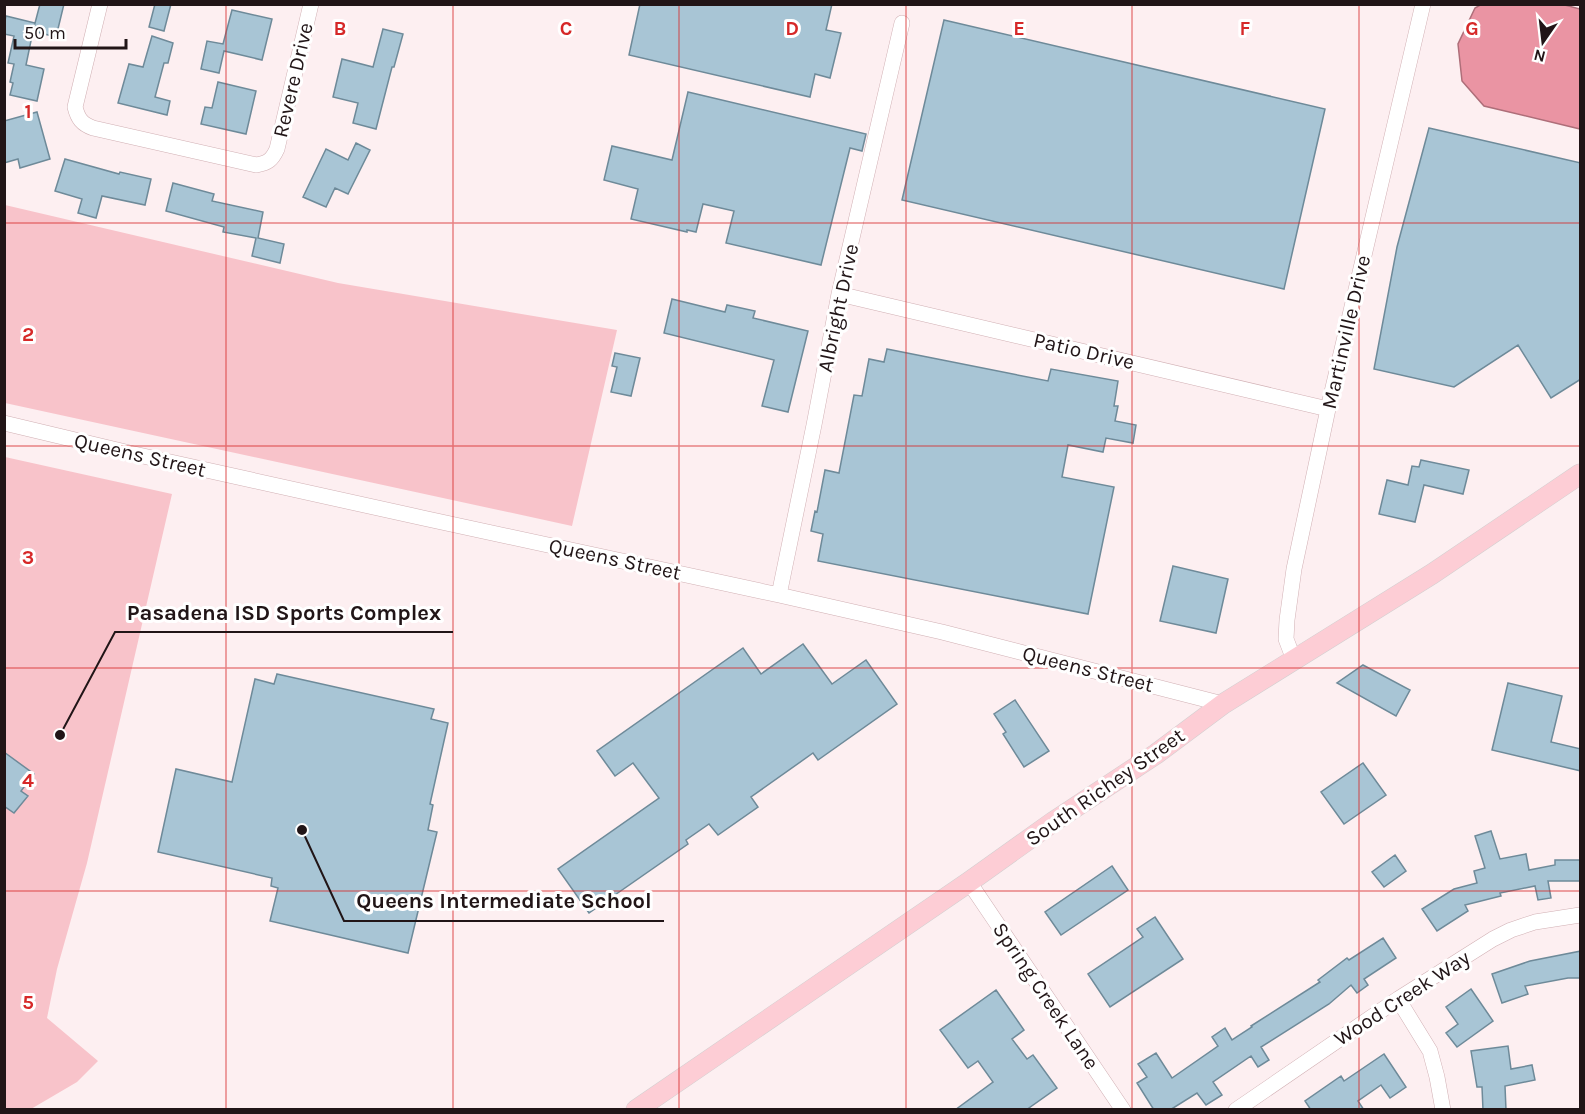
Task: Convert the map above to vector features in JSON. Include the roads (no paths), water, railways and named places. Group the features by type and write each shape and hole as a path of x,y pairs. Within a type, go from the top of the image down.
{"main road":[{"name":"South Richey Street","path":"636,1110 1053,822 1156,754 1223,704 1432,573 1581,474"}],"street":[{"name":"Revere Drive","path":"100,4 75,107 77,117 84,125 256,165 267,164 277,149 311,4"},
{"name":"Martinville Drive","path":"1294,660 1286,639 1294,569 1328,409 1423,4"},
{"name":"Albright Drive","path":"779,595 839,294 902,23"},
{"name":"Patio Drive","path":"839,294 1328,409"},
{"name":"Queens Street","path":"4,423 134,454 942,632 1223,704"},
{"name":"Spring Creek Lane","path":"969,882 1123,1110"},
{"name":"Wood Creek Way","path":"1236,1110 1398,999 1493,939 1511,930 1558,918 1581,915"},
{"path":"1398,999 1430,1051 1443,1110"}],"place":[{"name":"Pasadena ISD Sports Complex","path":"60,735"},
{"name":"Queens Intermediate School","path":"302,830"}]}
